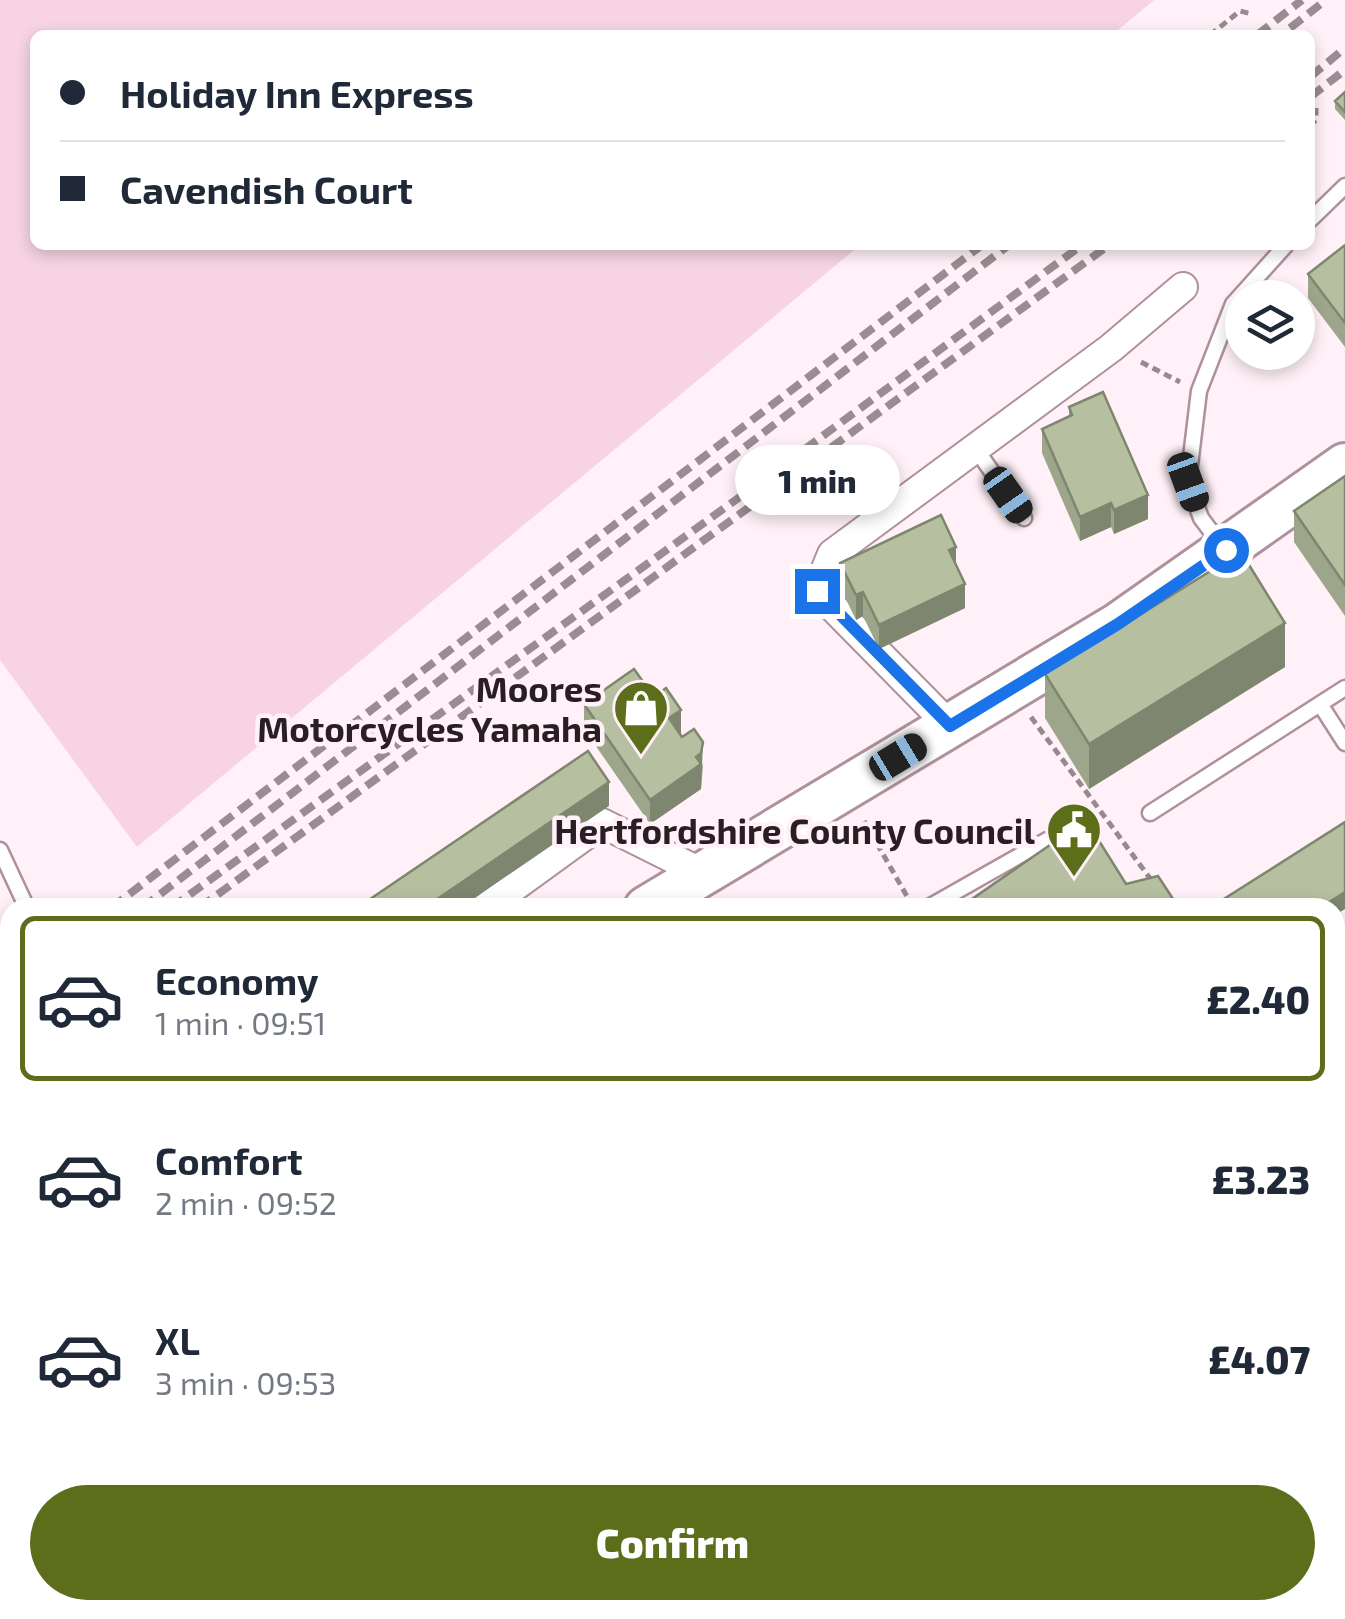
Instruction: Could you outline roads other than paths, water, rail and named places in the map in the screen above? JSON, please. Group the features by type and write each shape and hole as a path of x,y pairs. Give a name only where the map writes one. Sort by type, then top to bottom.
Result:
{"main road":[{"path":"662,898 1118,624 1345,464"}],"street":[{"path":"950,726 817,591 832,554 1111,348 1184,287"},
{"path":"499,898 602,823 702,873"}],"lane":[{"path":"1315,215 1345,186"},
{"path":"1226,550 1202,518 1188,482 1199,391 1233,304 1282,250"},
{"path":"976,449 1024,518"},
{"path":"1150,813 1345,688"},
{"path":"1320,704 1345,743"},
{"path":"945,898 1048,840 1083,842"},
{"path":"0,850 22,898"}],"railway":[{"path":"1263,30 1302,0"},
{"path":"1290,28 1326,0"},
{"path":"1315,73 1345,48"},
{"path":"1315,93 1345,70"},
{"path":"124,898 975,250"},
{"path":"155,898 1002,250"},
{"path":"185,898 1075,250"},
{"path":"213,898 1102,250"}],"place":[{"name":"Moores Motorcycles Yamaha","path":"641,757"},
{"name":"Hertfordshire County Council","path":"1074,879"}]}
